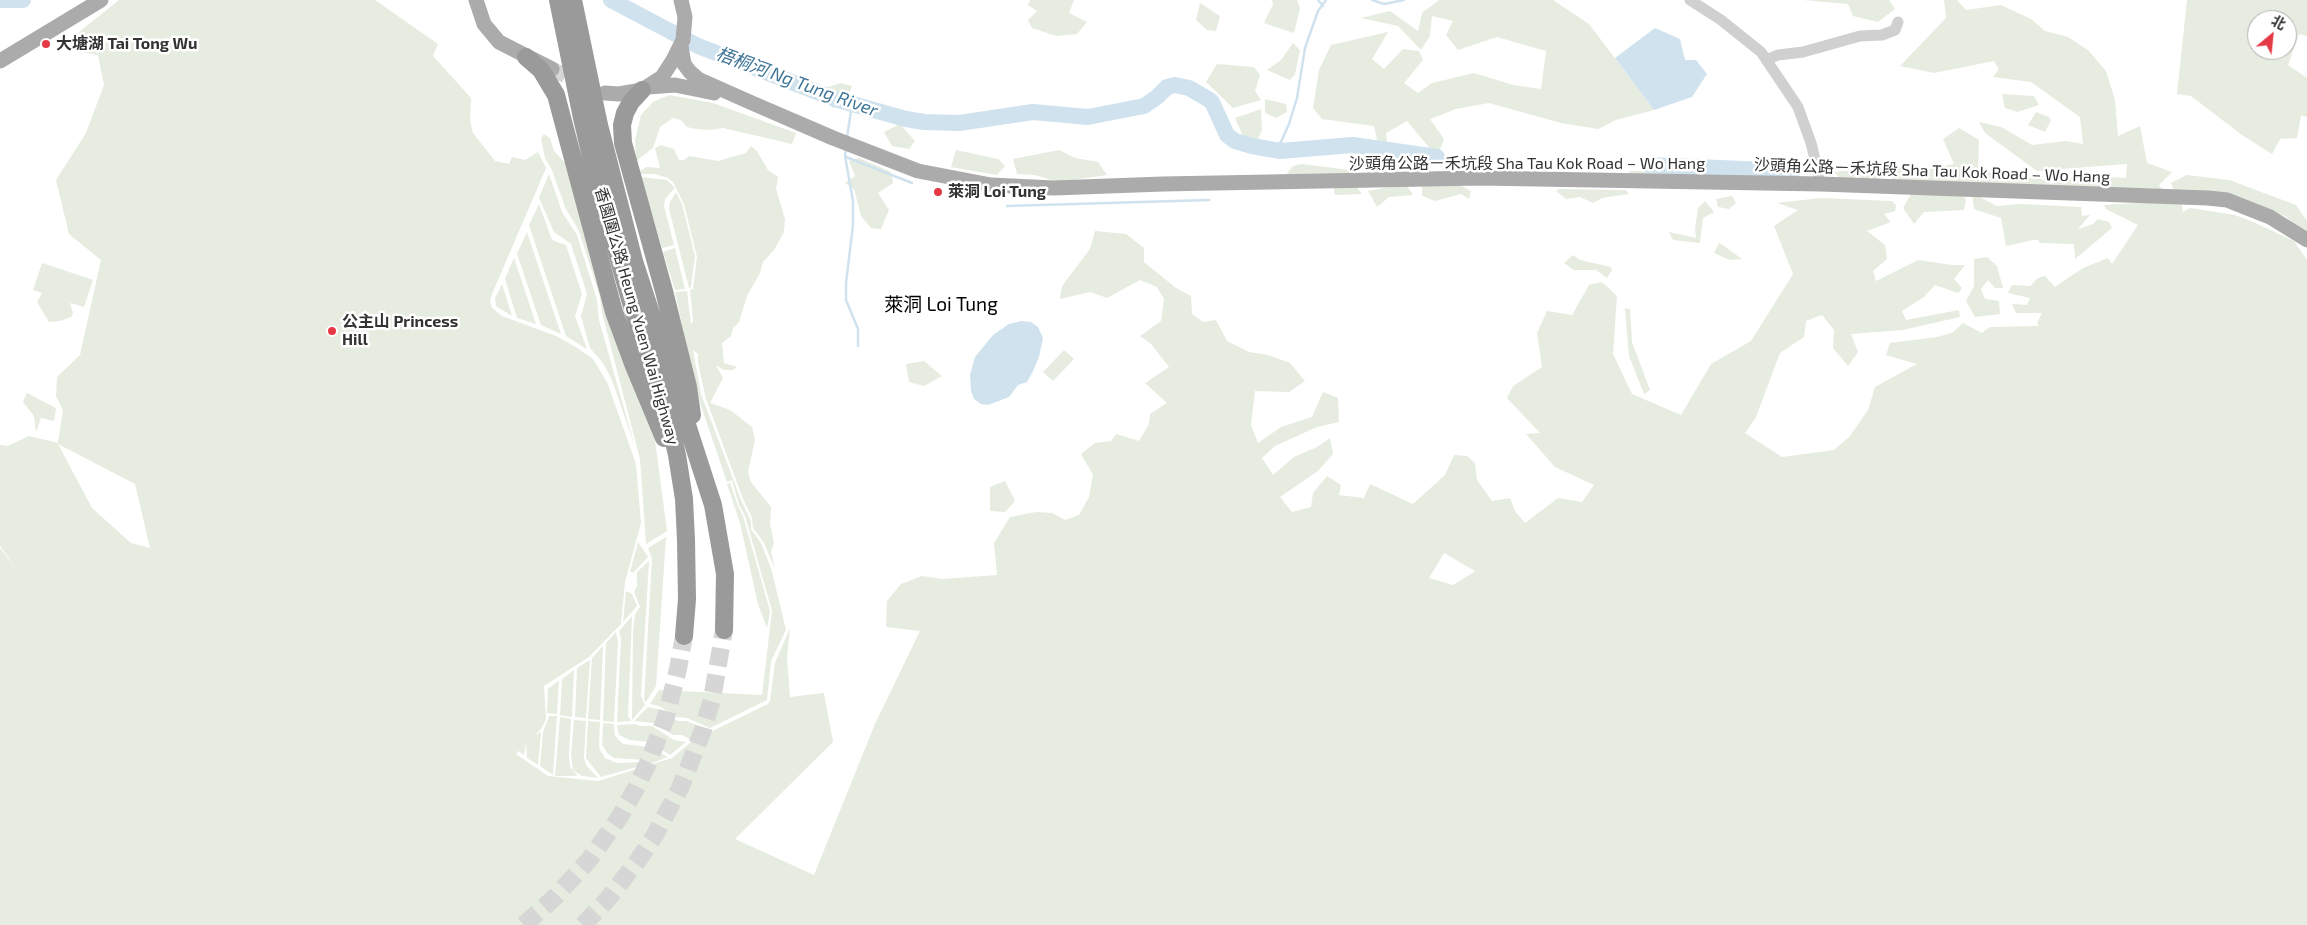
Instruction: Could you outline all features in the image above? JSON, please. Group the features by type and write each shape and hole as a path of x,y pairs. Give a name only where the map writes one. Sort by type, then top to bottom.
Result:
{"highway":[{"name":"香園圍公路 Heung Yuen Wai Highway","path":"558,0 582,118 697,453 713,505 723,555 726,602 724,630"},
{"name":"香園圍公路 Heung Yuen Wai Highway","path":"573,0 604,180 633,310 669,421 683,491 687,558 684,636"},
{"path":"526,57 541,70 554,90 614,312 683,491"},
{"path":"645,89 631,102 625,113 622,125 623,143 688,387 697,453"}],"main road":[{"path":"0,61 101,0"},
{"path":"645,89 679,62 685,26 681,0"},
{"path":"476,3 484,24 493,36 505,46 552,69"},
{"name":"沙頭角公路－禾坑段 Sha Tau Kok Road – Wo Hang","path":"679,62 698,79 847,144 929,174 991,186 1016,188 1479,178 1821,184 2208,198 2227,200 2270,217 2307,240"},
{"name":"沙頭角公路－禾坑段 Sha Tau Kok Road – Wo Hang","path":"604,93 619,94 666,85 684,86 752,103"}],"street":[{"path":"1690,0 1721,20 1761,52 1798,107 1811,143 1821,184"},
{"path":"1766,60 1778,55 1803,52 1860,36 1882,35 1895,30 1898,22"}],"shaded area":[{"path":"119,0 375,0 438,44 433,56 471,98 470,120 473,133 495,161 509,164 512,157 525,160 538,152 546,168 490,302 492,308 502,316 556,336 593,359 607,382 636,464 641,523 625,582 621,624 589,657 544,686 546,719 541,729 534,736 541,732 538,765 527,758 526,743 524,755 518,751 516,754 548,776 598,781 672,758 692,741 768,704 775,663 790,628 787,658 790,697 824,693 833,742 735,839 814,875 875,724 920,631 886,627 887,601 901,584 922,576 942,579 997,575 994,543 1010,517 1036,512 1052,513 1065,520 1079,515 1089,497 1093,475 1081,454 1095,443 1111,441 1116,434 1139,441 1149,424 1150,414 1167,403 1145,383 1169,367 1151,344 1140,336 1161,321 1164,299 1157,287 1140,280 1107,298 1090,292 1060,299 1062,286 1090,249 1095,231 1126,234 1144,248 1144,262 1176,288 1191,296 1192,314 1203,322 1216,320 1227,341 1249,352 1268,355 1290,363 1305,381 1289,392 1255,391 1251,425 1258,443 1281,427 1312,417 1323,392 1338,398 1339,422 1317,427 1275,446 1262,458 1273,475 1294,457 1317,447 1330,438 1333,454 1318,471 1280,497 1292,512 1311,507 1313,493 1327,476 1341,485 1339,495 1364,498 1370,484 1413,504 1445,475 1454,455 1467,456 1475,463 1477,480 1492,501 1510,498 1515,511 1525,523 1558,498 1582,502 1594,485 1555,467 1526,434 1540,433 1507,398 1513,386 1542,367 1537,333 1547,311 1572,315 1589,285 1602,282 1617,296 1613,354 1632,394 1681,415 1711,364 1751,341 1793,274 1774,226 1798,210 1777,203 1821,198 1892,201 1896,205 1895,211 1884,214 1891,222 1867,231 1885,245 1887,259 1873,271 1876,281 1918,260 1965,265 1954,279 1962,288 1958,293 1935,285 1924,297 1902,311 1906,320 1959,310 1960,317 1903,330 1851,334 1858,352 1848,366 1833,348 1834,330 1822,315 1806,321 1804,337 1780,353 1756,417 1745,433 1782,457 1834,450 1850,436 1868,410 1875,387 1917,364 1886,355 1890,343 1937,337 1952,333 1963,323 1982,333 1990,327 2039,326 2037,323 2042,313 2016,313 2012,304 2027,305 2030,298 2008,293 2012,285 2030,286 2038,278 2045,276 2055,287 2083,268 2108,258 2112,264 2138,225 2106,209 2104,205 2181,200 2183,212 2190,208 2235,215 2251,221 2294,241 2307,260 2307,925 0,925 0,548 18,571 0,546 0,445 8,446 29,436 58,443 63,410 56,396 57,377 80,355 101,260 69,234 56,180 86,133 104,85 98,55 81,52 79,32","holes":["58,444 135,484 150,548 131,543 92,508","1444,553 1475,571 1453,585 1429,578"]},
{"path":"1030,0 1074,0 1069,13 1087,22 1077,34 1056,36 1032,28 1028,20 1037,11 1028,5"},
{"path":"1272,0 1297,0 1300,8 1294,33 1264,23 1273,4"},
{"path":"1439,0 1553,0 1589,24 1654,110 1616,120 1598,129 1561,123 1489,103 1456,109 1430,119 1444,139 1437,157 1407,121 1386,133 1387,144 1380,149 1353,145 1377,140 1374,126 1322,119 1313,108 1319,70 1331,45 1388,32 1372,59 1384,69 1403,49 1419,51 1423,60 1404,83 1418,93 1432,83 1474,73 1513,85 1541,89 1546,51 1497,37 1458,50 1446,35 1453,21 1432,16 1430,36 1421,50 1398,26 1361,18 1390,11 1418,31 1422,13"},
{"path":"1803,0 1889,0 1895,9 1878,22 1853,16 1848,4"},
{"path":"1944,0 1957,0 1966,10 2001,5 2031,19 2045,31 2068,37 2088,50 2106,71 2115,100 2118,136 2140,126 2147,163 2172,172 2159,185 2163,192 1891,184 1896,165 1918,178 1930,169 1954,164 1943,139 1959,128 1979,140 1978,170 2002,171 2041,179 2051,184 2080,175 2126,178 2127,164 2037,171 1985,133 1979,122 2001,127 2032,145 2066,141 2083,144 2080,117 2031,82 1993,77 1999,69 1994,61 1934,73 1900,66 1946,18"},
{"path":"2187,0 2307,0 2307,36 2299,34 2297,40 2297,10 2247,10 2247,60 2290,60 2288,65 2307,78 2307,117 2301,115 2297,138 2280,139 2272,154 2242,135 2191,96 2177,94"},
{"path":"1200,3 1220,16 1216,31 1207,30 1196,20"},
{"path":"1293,43 1300,50 1295,74 1290,80 1267,70 1281,60"},
{"path":"1217,64 1254,67 1260,75 1255,91 1261,100 1233,108 1206,82"},
{"path":"841,83 852,86 849,95 841,106 832,108 828,87"},
{"path":"2002,94 2034,96 2039,105 2017,112 2005,108"},
{"path":"669,95 713,103 796,133 792,144 723,128 711,130 696,129 687,127 681,120 673,118 660,127 653,148 636,161 635,141 641,115 653,102"},
{"path":"1265,99 1286,104 1287,112 1276,118 1265,113"},
{"path":"1261,109 1262,130 1257,142 1243,136 1235,118"},
{"path":"2036,112 2049,117 2051,120 2045,132 2028,125"},
{"path":"900,124 915,141 909,149 892,146 884,132"},
{"path":"544,134 550,138 554,151 567,165 612,322 655,440 667,531 646,544 640,459 602,313 600,297 579,231 565,207 552,170 545,158 541,138"},
{"path":"661,145 674,149 679,160 684,160 689,156 718,161 746,153 751,146 757,151 768,170 778,177 776,189 785,219 784,232 774,250 763,262 760,273 747,296 739,322 733,328 731,336 722,343 724,363 737,367 733,370 724,370 716,365 723,378 710,403 730,410 752,427 755,439 748,472 751,482 771,507 770,524 774,543 771,552 775,569 764,543 753,528 752,518 743,499 706,399 698,363 698,354 693,350 701,394 741,500 751,521 751,529 761,543 771,568 786,630 771,661 767,700 710,728 687,718 676,717 659,706 650,704 659,690 762,695 772,611 745,516 739,505 732,480 727,482 700,403 688,353 675,292 687,291 691,325 693,321 690,290 693,289 697,257 684,204 673,182 668,178 655,174 639,174 646,167 660,168 655,148"},
{"path":"956,150 998,159 1005,166 997,175 951,167"},
{"path":"1059,150 1075,158 1098,162 1107,175 1058,182 1035,175 1017,174 1013,159"},
{"path":"859,158 891,172 893,183 878,193 889,210 881,229 871,228 861,216 854,189 845,183 855,176 849,161"},
{"path":"1699,163 1712,171 1762,172 1773,168 1796,169 1797,176 1785,180 1717,178 1698,169"},
{"path":"1302,164 1350,170 1357,178 1282,180 1293,166"},
{"path":"1384,169 1430,169 1431,182 1376,178 1366,172"},
{"path":"1864,169 1879,174 1881,183 1861,181 1853,177 1850,183 1845,183 1834,172"},
{"path":"1629,171 1679,171 1686,173 1692,178 1630,178"},
{"path":"549,174 562,212 577,235 597,300 599,320 635,447 612,380 603,363 590,348 581,316 587,294 571,244 554,232 539,198"},
{"path":"2187,175 2229,180 2296,205 2307,221 2307,234 2285,216 2267,210 2175,193 2171,183"},
{"path":"641,177 667,180 675,188 665,199 664,206 674,245 662,248"},
{"path":"1406,184 1413,195 1389,197 1377,207 1368,191"},
{"path":"1422,184 1458,184 1471,191 1469,199 1461,194 1435,201 1422,196"},
{"path":"1333,186 1356,186 1362,194 1335,195"},
{"path":"1559,189 1626,190 1629,194 1602,198 1593,203 1580,197 1566,199 1556,191"},
{"path":"676,192 682,204 695,256 691,287 689,288 669,209 670,202"},
{"path":"1972,193 1997,206 2021,204 2081,207 2082,216 2090,215 2078,229 2093,224 2098,219 2109,222 2112,228 2075,259 2074,244 2040,243 2038,240 2033,240 2006,246 2001,218 1974,209"},
{"path":"1911,194 1962,194 1966,200 1964,210 1924,212 1914,224 1903,208"},
{"path":"1732,196 1736,203 1729,209 1718,207 1716,199"},
{"path":"1705,201 1714,212 1703,218 1700,243 1673,240 1669,232 1696,238 1695,229 1698,208"},
{"path":"539,204 552,240 566,245 582,294 575,316 587,349 566,336 529,225"},
{"path":"527,232 561,334 541,325 517,254"},
{"path":"1719,243 1742,259 1730,260 1714,253"},
{"path":"675,248 685,289 675,290 663,252"},
{"path":"1573,255 1580,260 1611,267 1612,270 1607,278 1596,270 1574,270 1564,263"},
{"path":"1987,257 1997,266 2003,288 1995,288 1988,280 1981,289 1985,299 1999,301 2000,314 1975,317 1966,301 1974,286 1974,259"},
{"path":"514,258 536,324 517,318 505,279"},
{"path":"42,263 93,280 84,307 70,303 73,313 71,317 49,322 37,302 42,293 33,290"},
{"path":"502,284 512,316 496,306 495,298"},
{"path":"1625,308 1630,309 1632,342 1650,390 1644,394 1629,356"},
{"path":"1064,350 1074,359 1053,381 1043,372"},
{"path":"924,361 942,376 924,386 909,382 906,364"},
{"path":"27,393 56,408 54,421 41,418 36,432 34,416 23,402"},
{"path":"1005,481 1015,501 1005,512 990,511 990,487"},
{"path":"730,483 743,516 770,611 767,628 758,604 740,523 727,484"},
{"path":"666,537 656,686 646,702 644,700 652,559 648,548"},
{"path":"638,542 648,557 634,572 630,572"},
{"path":"649,561 641,696 645,705 632,720 633,632 635,614 640,607 634,592 637,586 637,572"},
{"path":"626,591 632,594 637,606 623,622"},
{"path":"632,616 628,716 631,721 617,722 621,639 619,631"},
{"path":"616,632 618,642 614,722 603,721 606,643"},
{"path":"603,646 600,720 588,719 592,658"},
{"path":"590,660 586,718 575,717 577,668"},
{"path":"574,670 572,717 560,715 562,679"},
{"path":"559,680 557,714 547,713 548,689"},
{"path":"648,707 658,709 678,721 687,721 708,730 689,739 682,735 673,735 654,723 634,721"},
{"path":"549,716 557,716 553,775 540,766 543,732"},
{"path":"560,717 571,719 569,756 570,767 576,776 555,776"},
{"path":"574,720 586,721 584,758 586,765 598,778 582,776 573,770 571,755"},
{"path":"588,721 600,722 599,748 605,758 617,763 643,762 647,764 601,777 586,758"},
{"path":"603,723 614,724 615,736 623,744 649,747 668,757 650,764 645,760 614,758 608,754 602,745"},
{"path":"617,725 652,726 674,740 686,742 670,755 650,742 630,740 619,735"}],"water":[{"path":"1655,28 1680,39 1685,60 1696,60 1707,74 1692,97 1654,110 1615,58"},
{"path":"1021,321 1031,322 1038,327 1043,338 1039,357 1033,371 1027,382 1018,385 1009,397 988,405 981,404 974,399 971,391 970,375 975,357 993,335 1009,324"}],"waterway":[{"name":"梧桐河 Ng Tung River","path":"0,0 23,0"},
{"name":"梧桐河 Ng Tung River","path":"611,0 698,46 838,100 906,119 924,122 959,123 1033,112 1088,117 1144,106 1167,87 1175,85 1189,88 1212,102 1227,135 1235,141 1252,146 1280,151 1353,145 1437,157"},
{"path":"1318,0 1323,6"},
{"path":"1270,150 1281,142 1289,124 1297,98 1305,48 1318,11 1326,0"},
{"path":"1372,0 1384,4 1404,0"},
{"path":"847,138 852,104"},
{"path":"846,149 845,156 853,201 853,225 846,283 846,300 858,329 858,346"},
{"path":"846,157 912,183"},
{"name":"梧桐河 Ng Tung River","path":"1648,165 1792,171"},
{"path":"1007,206 1209,200"}],"tunnel":[{"path":"552,69 582,84"},
{"path":"583,925 607,900 639,859 655,835 681,786 703,730 712,699 724,630"},
{"path":"524,925 554,898 589,860 619,818 635,790 649,761 666,717 684,636"}],"place":[{"name":"大塘湖 Tai Tong Wu","path":"46,44"},
{"name":"萊洞 Loi Tung","path":"938,192"},
{"name":"公主山 Princess Hill","path":"332,331"}],"district":[{"name":"萊洞 Loi Tung","path":"941,305"}]}
